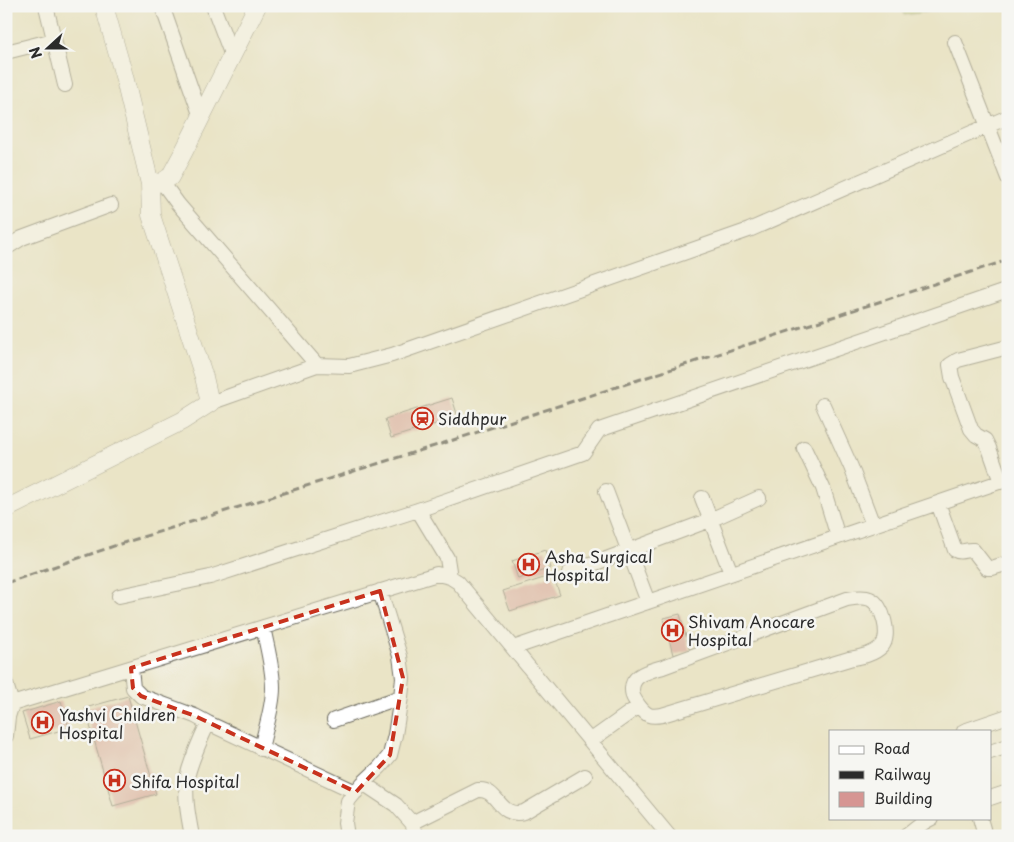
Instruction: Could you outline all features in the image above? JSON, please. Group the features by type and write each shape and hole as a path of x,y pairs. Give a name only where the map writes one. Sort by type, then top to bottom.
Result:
{"main road":[{"path":"6,509 182,421 210,403 204,377 152,215 156,183 104,6"},
{"path":"156,183 170,177 257,6"}],"street":[{"path":"46,6 65,85"},
{"path":"162,6 201,117"},
{"path":"212,6 232,56"},
{"path":"6,52 54,40"},
{"path":"955,42 1008,178"},
{"path":"210,403 317,365 349,366 392,355 740,233 1008,117"},
{"path":"156,183 178,204 317,365"},
{"path":"6,248 22,238 111,205"},
{"path":"119,596 210,577 418,510 583,454 599,430 1008,290"},
{"path":"513,648 1004,480 985,440 976,435 971,429 952,377 950,365 958,360 1008,347"},
{"path":"823,405 851,467 873,525"},
{"path":"804,448 823,488 838,537"},
{"path":"606,491 648,602"},
{"path":"702,498 731,573"},
{"path":"569,573 710,520 760,498"},
{"path":"938,503 955,550 961,552 973,550 987,568 1008,563"},
{"path":"418,510 447,558 450,577"},
{"path":"12,704 437,574 450,577 458,582 669,836"},
{"path":"347,836 345,823 348,801 390,755 401,697 403,678 400,656 380,591"},
{"path":"863,597 871,599 877,604 883,616 886,635 883,645 866,656 849,659 653,716 645,714 639,706 633,696 632,686 636,678 642,673 663,668 847,599 863,597"},
{"path":"260,748 273,690 273,678 263,627"},
{"path":"131,668 133,688 140,696 195,716 260,748 359,787 396,805 414,829 478,790 489,792 509,812 516,814 524,812 585,776"},
{"path":"6,684 12,704 6,736"},
{"path":"334,720 401,697"},
{"path":"590,741 639,706"},
{"path":"967,730 1008,716"},
{"path":"192,836 186,798 188,772 208,723"},
{"path":"992,751 1008,746"},
{"path":"992,798 1007,794"},
{"path":"912,834 922,823 928,820"},
{"path":"981,820 985,836"}],"highlighted area":[{"path":"380,591 403,678 390,755 356,792 195,716 141,696 133,688 131,668"}],"green space":[{"path":"901,6 966,6 904,15"}],"building":[{"path":"452,398 458,417 391,438 385,419"},
{"path":"545,550 551,568 518,579 512,561"},
{"path":"553,575 560,595 510,611 503,591"},
{"path":"680,614 690,651 673,655 664,618"},
{"path":"128,696 156,794 113,806 85,708"},
{"path":"61,701 69,728 30,739 22,713"}],"railway":[{"path":"6,583 120,544 441,444 1008,260"}],"place":[{"name":"Siddhpur","path":"422,418"},
{"name":"Asha Surgical Hospital","path":"529,565"},
{"name":"Shivam Anocare Hospital","path":"672,630"},
{"name":"Yashvi Children Hospital","path":"43,723"},
{"name":"Shifa Hospital","path":"115,781"}]}
